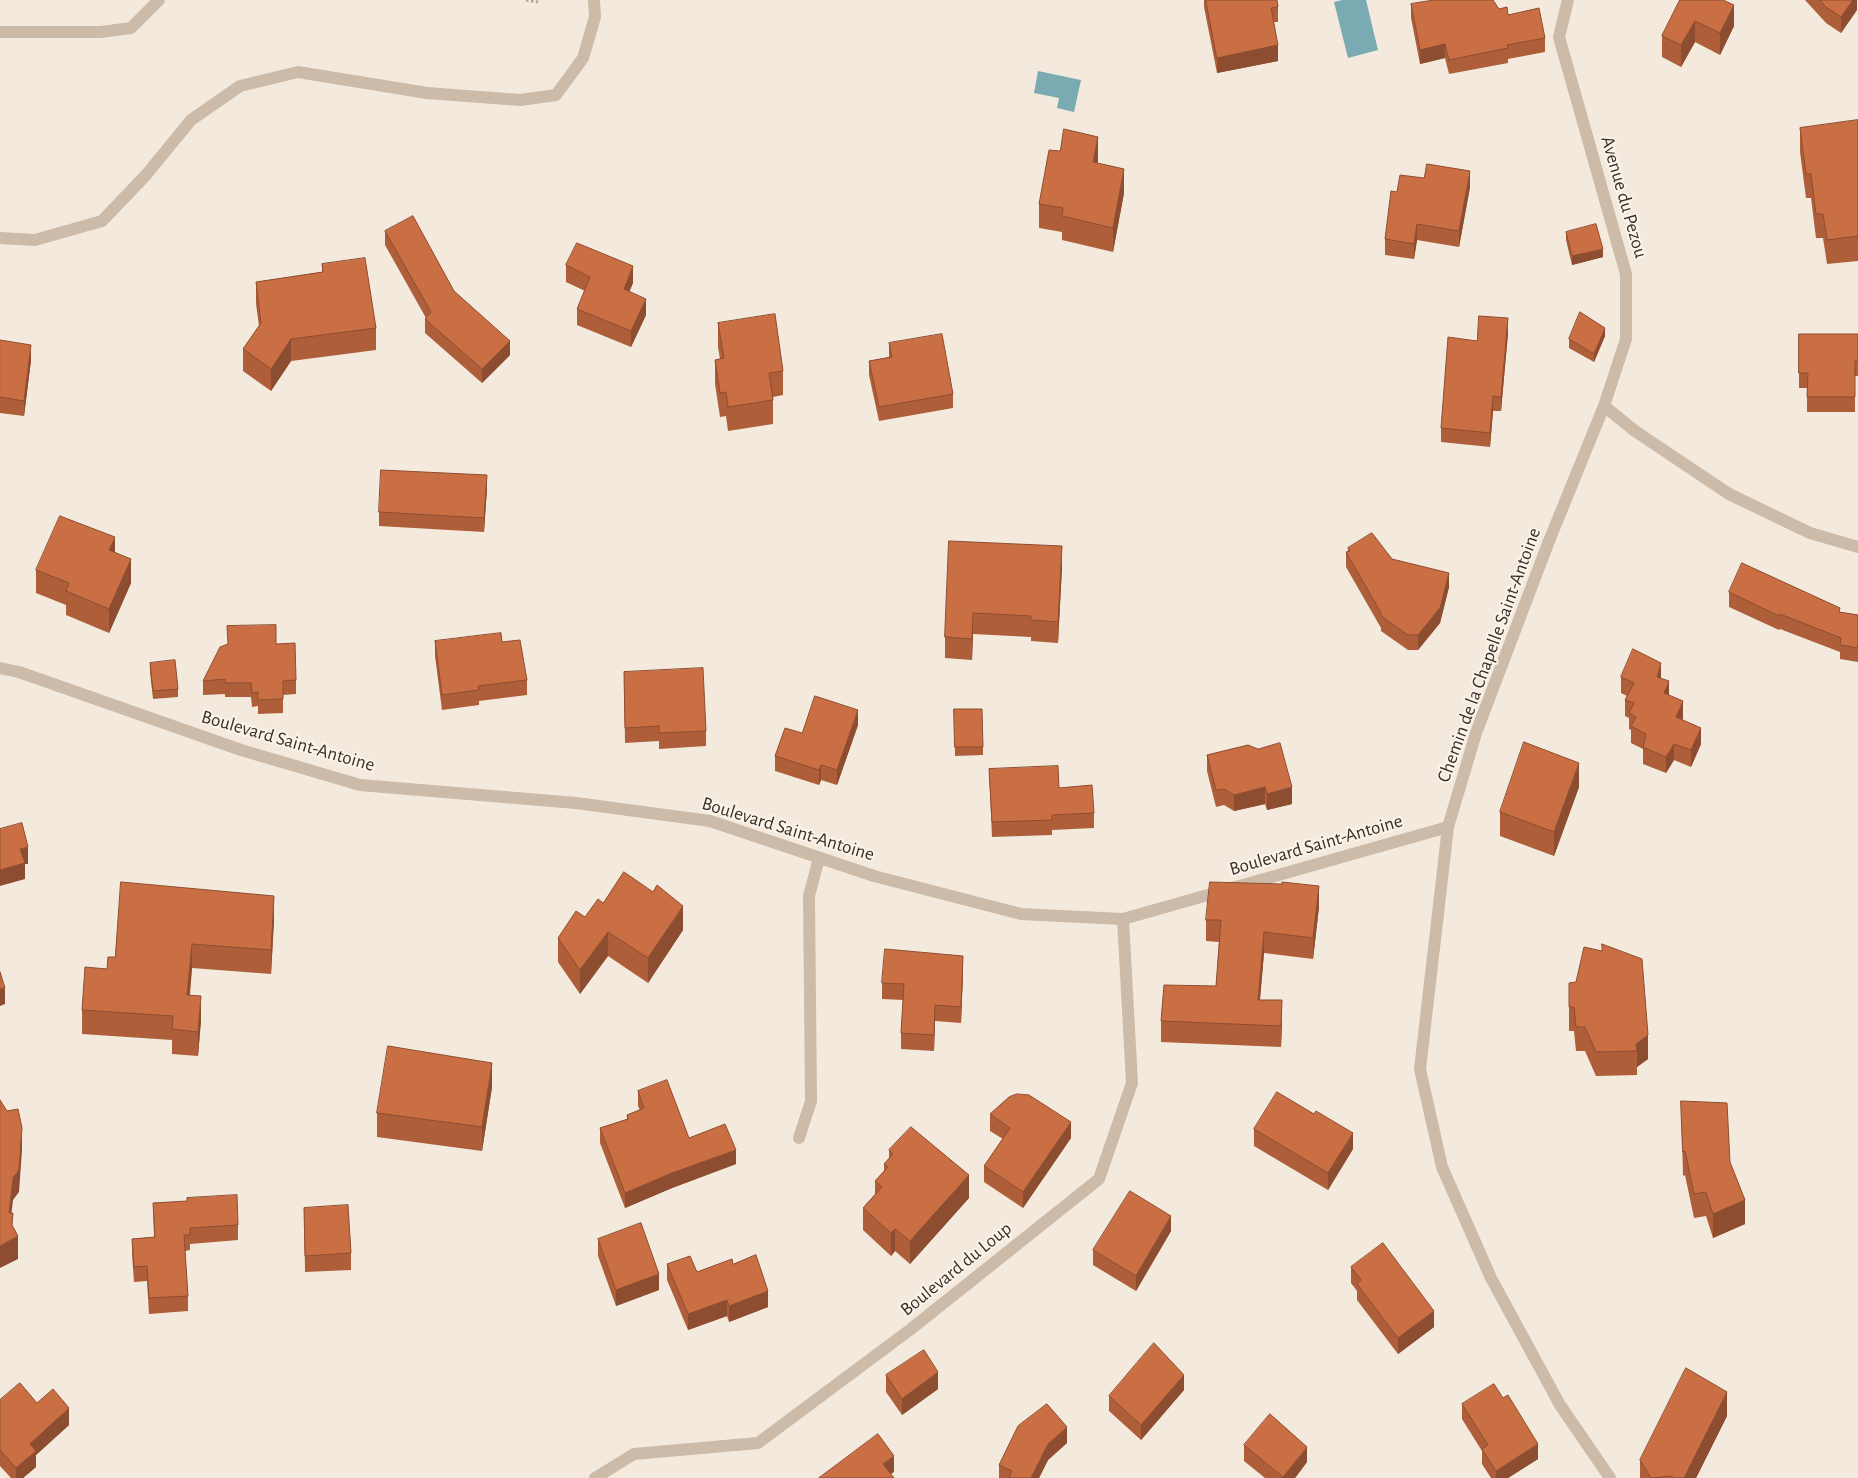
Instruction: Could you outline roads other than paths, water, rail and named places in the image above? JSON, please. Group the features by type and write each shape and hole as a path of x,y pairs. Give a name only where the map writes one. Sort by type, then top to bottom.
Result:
{"street":[{"path":"0,32 101,32 131,28 159,0"},
{"path":"0,238 35,240 102,220 146,175 191,120 240,86 298,72 427,93 520,100 556,95 583,58 595,17 594,0"},
{"name":"Avenue du Pezou","path":"1568,0 1560,37 1626,274 1626,339 1604,406"},
{"path":"1604,406 1635,431 1728,494 1810,533 1858,548"},
{"name":"Chemin de la Chapelle Saint-Antoine","path":"1604,406 1549,540 1476,733 1448,827 1420,1069 1442,1167 1490,1278 1560,1405 1610,1478"},
{"name":"Boulevard Saint-Antoine","path":"0,668 19,672 241,750 360,785 576,803 710,821 874,876 1021,914 1123,919 1448,827"},
{"path":"799,1138 811,1101 810,896 819,858"},
{"name":"Boulevard du Loup","path":"595,1478 634,1454 758,1443 911,1329 1099,1179 1132,1083 1123,919"}],"water":[{"path":"1366,0 1378,50 1348,58 1334,2"},
{"path":"1038,71 1081,80 1074,112 1057,108 1059,98 1034,93"}]}
